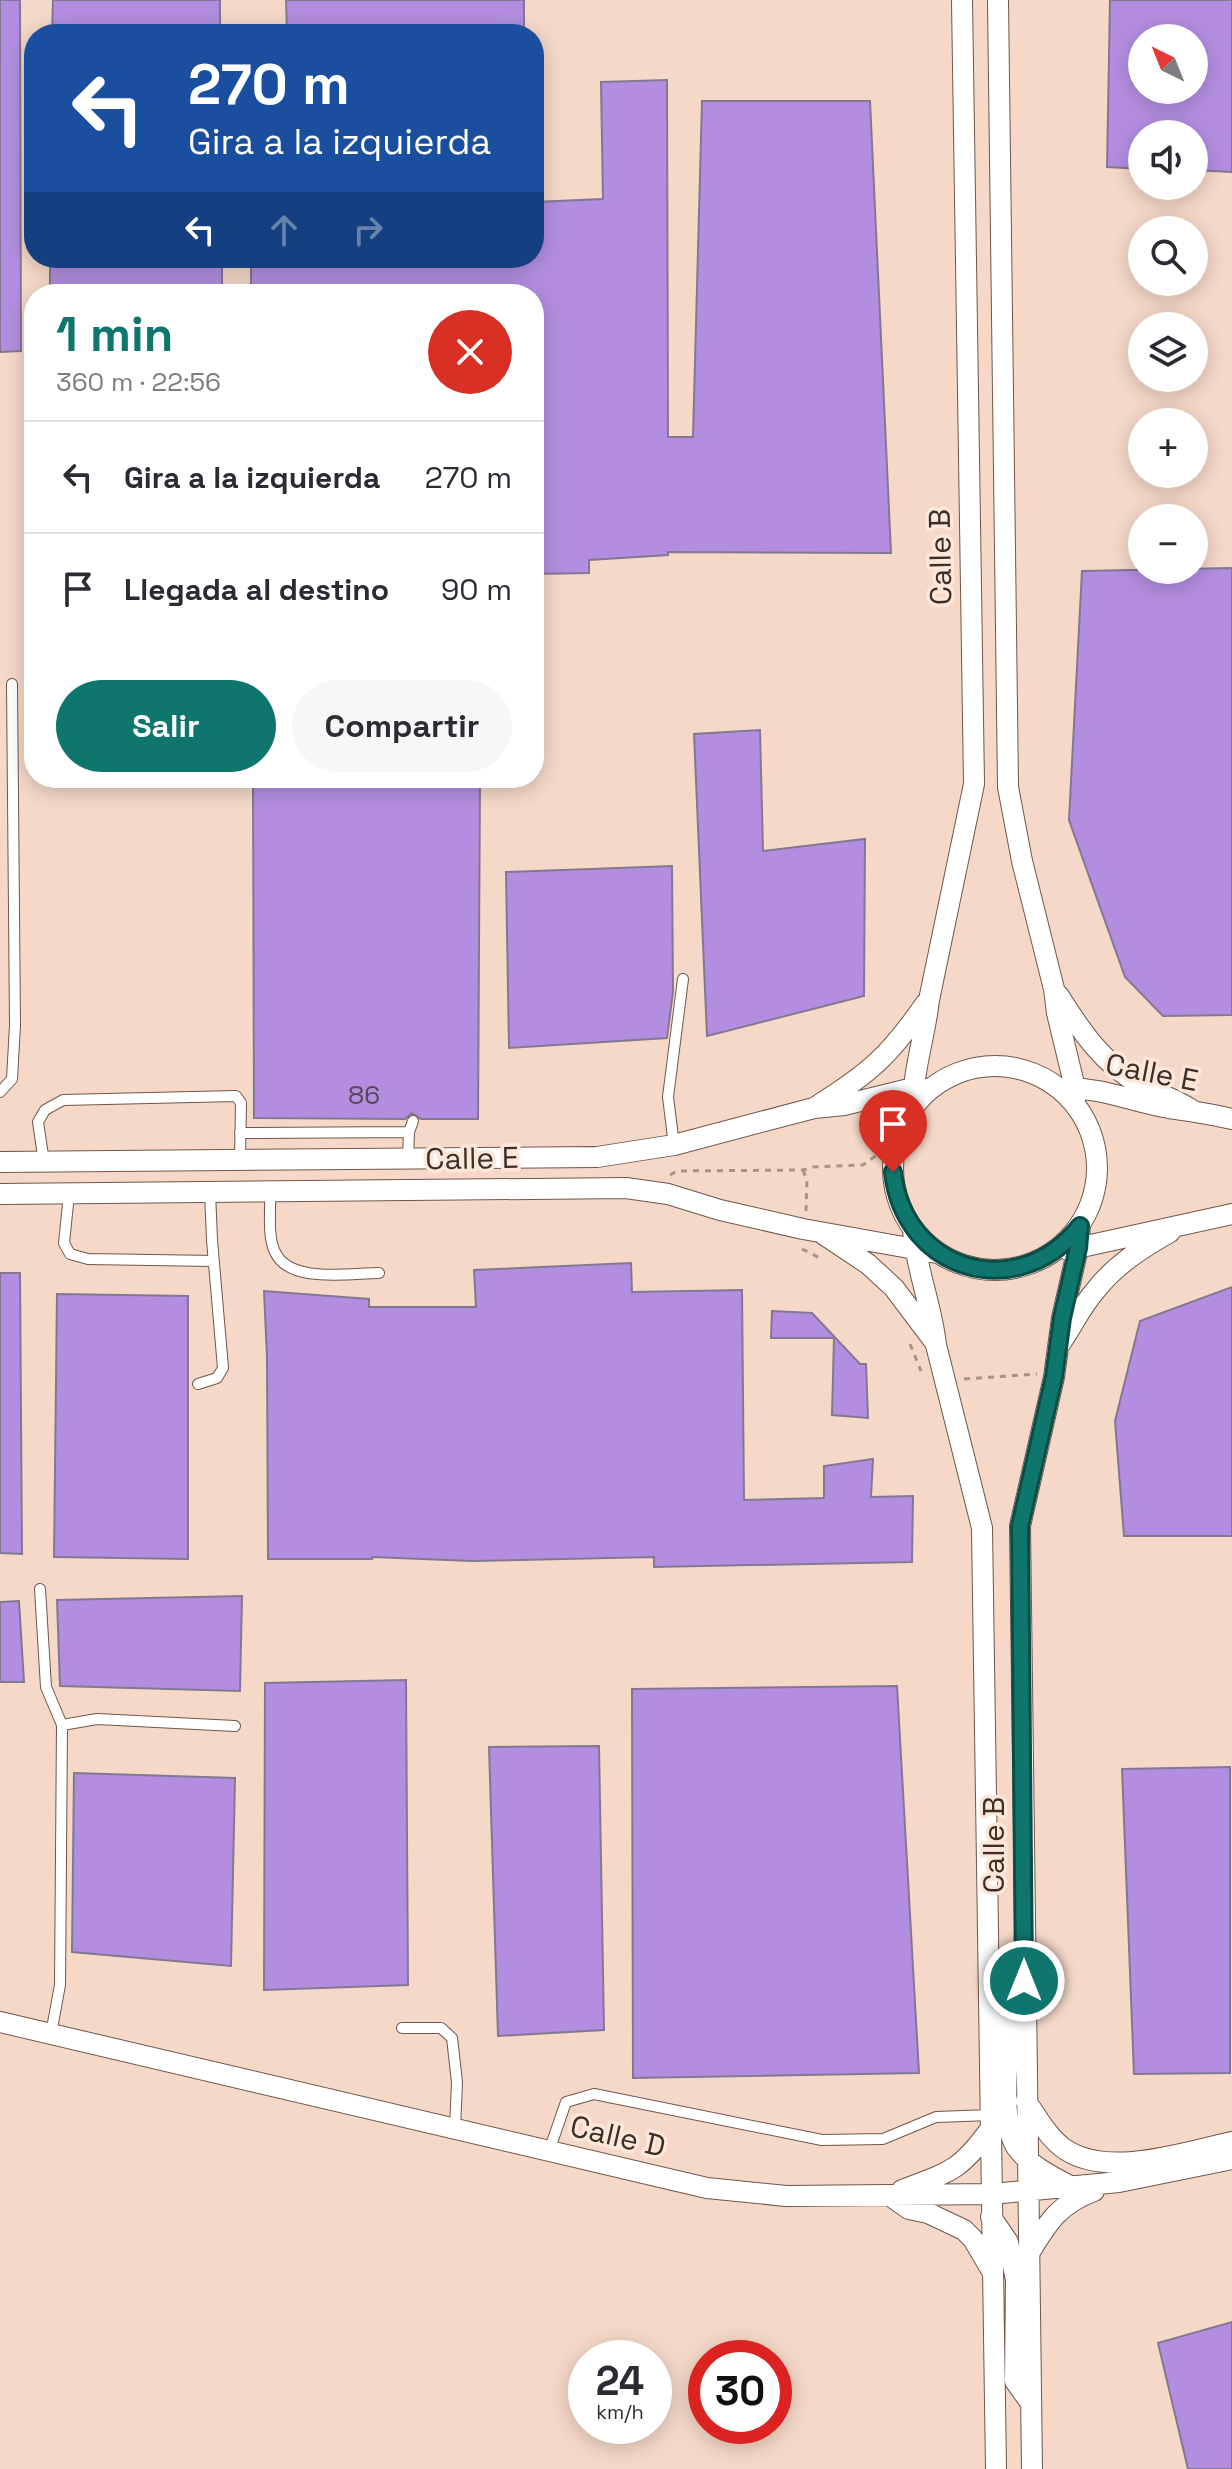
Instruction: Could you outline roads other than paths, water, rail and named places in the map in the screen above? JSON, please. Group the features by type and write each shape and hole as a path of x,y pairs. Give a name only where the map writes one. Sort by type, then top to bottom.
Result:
{"street":[{"name":"Calle B","path":"918,1095 929,1000 974,784 962,0"},
{"path":"998,0 1008,787 1022,861 1054,989 1070,1093 1092,1132 1098,1164 1093,1196 1080,1226 1055,1251 1023,1267 987,1270 970,1267 914,1240 894,1187 893,1156 896,1141 918,1095 961,1071 995,1065 1030,1071 1070,1093"},
{"path":"1054,989 1088,1039 1113,1066 1143,1086 1192,1110"},
{"name":"Calle E","path":"814,1108 877,1065 929,1000"},
{"name":"Calle E","path":"1070,1093 1192,1110 1232,1119"},
{"name":"Calle E","path":"0,1162 597,1157 674,1145 814,1108 918,1095"},
{"name":"Calle E","path":"0,1194 626,1188 668,1194 720,1210 823,1234 914,1240"},
{"path":"1055,1251 1232,1214"},
{"name":"Calle B","path":"1032,2469 1020,1526 1060,1344 1063,1308 1078,1248 1080,1226"},
{"path":"1060,1344 1084,1305 1108,1276 1135,1253 1177,1227"},
{"name":"Calle B","path":"823,1234 868,1264 894,1288 936,1345"},
{"name":"Calle B","path":"914,1240 936,1345 982,1528 996,2469"},
{"path":"989,1966 1008,2000 1007,2100 1010,2135 1026,2157 1067,2184"},
{"name":"Calle D","path":"0,2022 707,2188 786,2196 992,2194 1232,2159"},
{"name":"Calle D","path":"1026,2101 1047,2131 1066,2150 1123,2173 1232,2142"},
{"path":"889,2195 954,2170 973,2154 991,2122"},
{"path":"1028,2255 1054,2214 1075,2197 1123,2173"},
{"path":"889,2195 909,2209 928,2213 964,2230 973,2239 993,2274"},
{"path":"961,2195 993,2219 1008,2242 1016,2280 1015,2381 1030,2402"}],"lane":[{"path":"0,1092 12,1079 15,1025 12,684"},
{"path":"674,1145 668,1097 683,979"},
{"path":"44,1162 38,1122 45,1110 63,1100 236,1096 241,1103 240,1160"},
{"path":"240,1133 411,1126 408,1158"},
{"path":"0,1151 0,1162"},
{"path":"270,1190 274,1252 285,1266 306,1274 379,1273"},
{"path":"198,1384 217,1378 223,1368 210,1192"},
{"path":"69,1194 64,1243 70,1254 88,1259 214,1261"},
{"path":"40,1589 46,1687 62,1725 60,1985 51,2034"},
{"path":"62,1725 97,1719 235,1726"},
{"path":"402,2028 441,2028 452,2038 457,2082 455,2129"},
{"path":"549,2151 566,2102 594,2094 822,2140 883,2139 936,2117 991,2122"}]}
